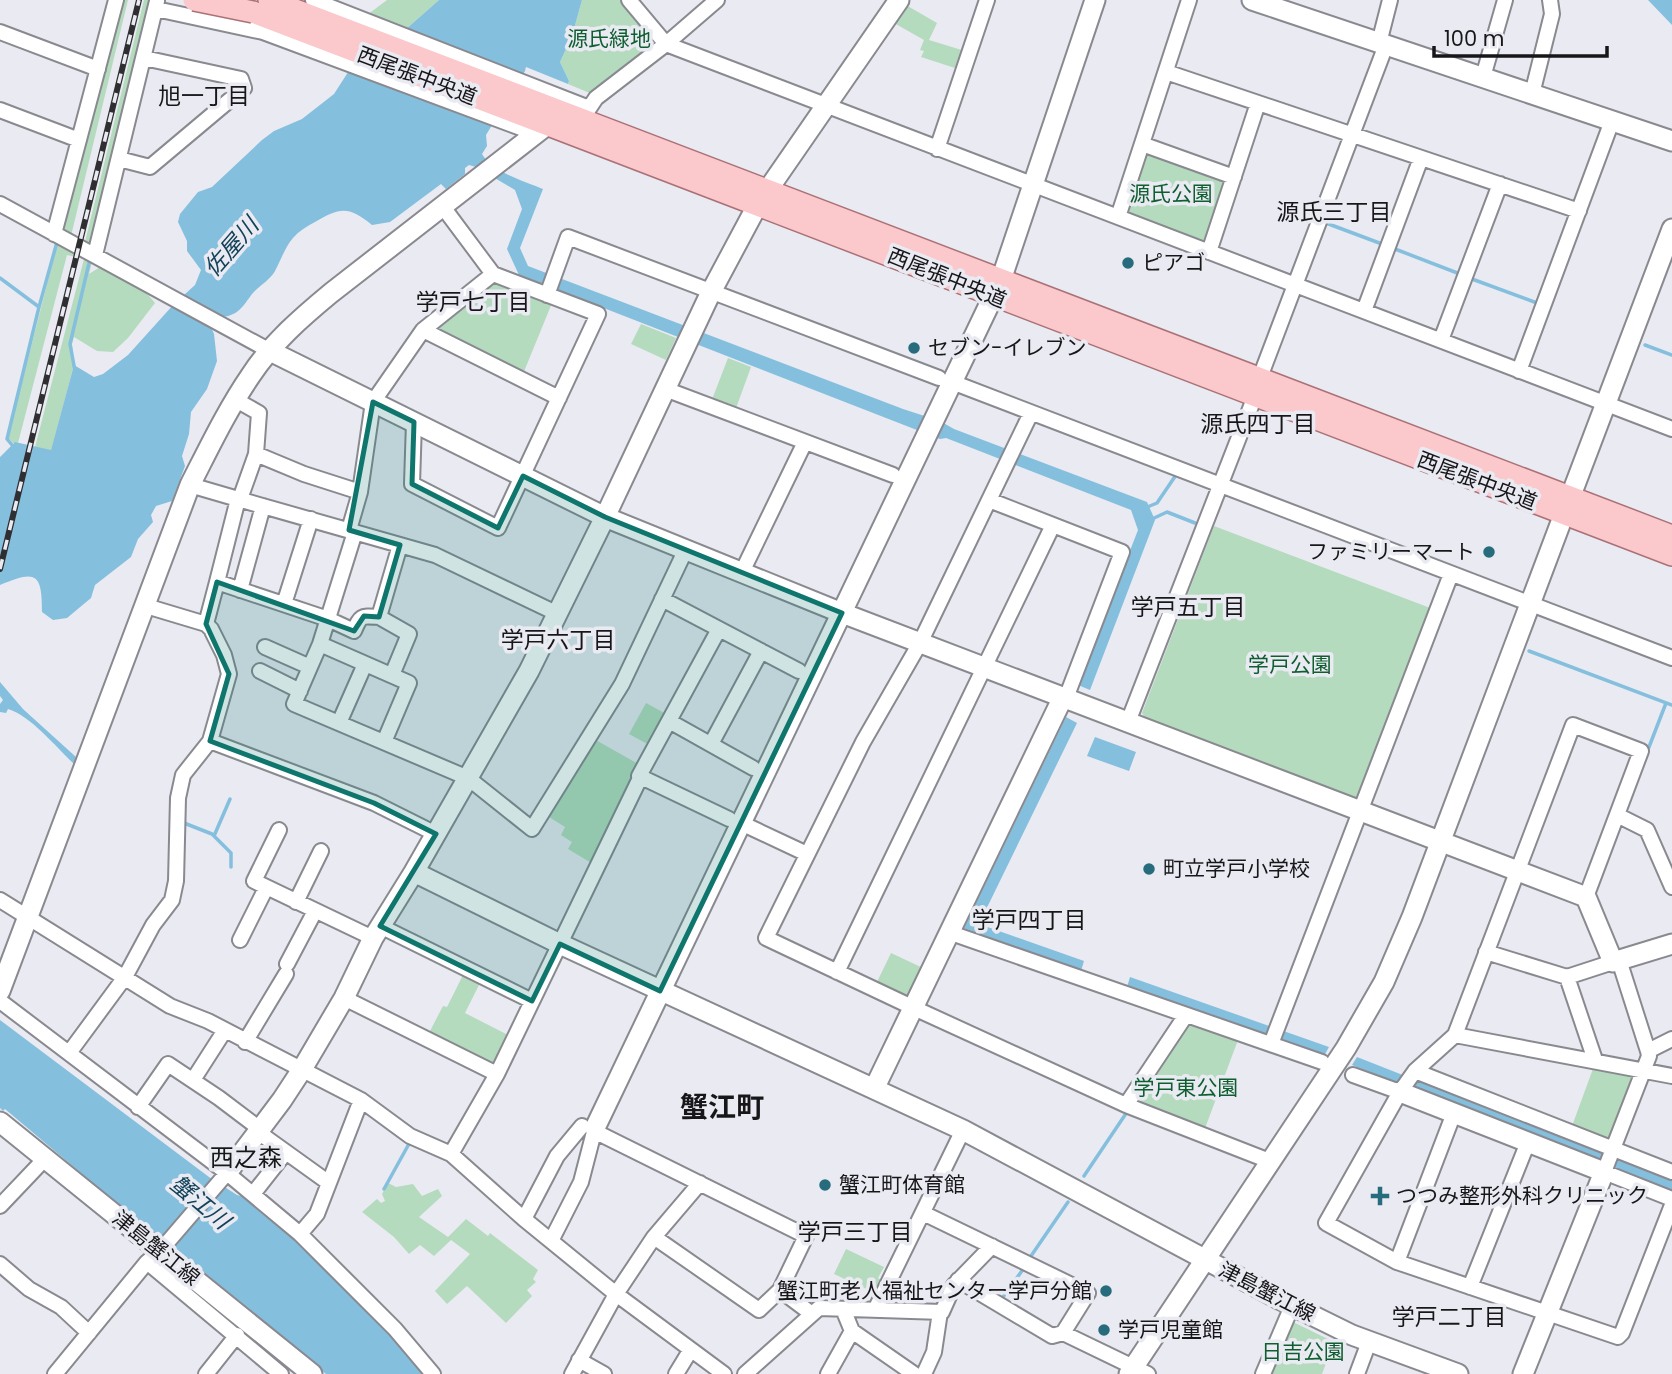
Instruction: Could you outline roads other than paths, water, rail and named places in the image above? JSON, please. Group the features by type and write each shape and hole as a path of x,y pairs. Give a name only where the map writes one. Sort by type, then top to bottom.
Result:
{"main road":[{"path":"194,0 260,6"},
{"name":"西尾張中央道","path":"222,0 260,6 364,55 763,197 1567,506 1672,555"},
{"name":"西尾張中央道","path":"539,117 585,114 763,197"},
{"name":"西尾張中央道","path":"1567,506 1672,536"}],"street":[{"path":"54,234 116,0"},
{"path":"223,23 230,0"},
{"path":"0,991 190,485 214,436 252,373 304,316 491,170 539,117 397,32 313,0"},
{"path":"629,0 666,44 1672,429"},
{"path":"585,114 596,99 717,0"},
{"path":"55,1374 224,1176 301,1071 344,998 376,932 414,872 529,671 605,517 710,292 763,197 899,0"},
{"path":"937,149 987,0"},
{"path":"1028,183 1083,0"},
{"path":"551,1241 581,1182 591,1128 655,989 991,286 1095,0"},
{"path":"1118,217 1189,0"},
{"path":"1252,0 1290,6 1382,44 1672,141"},
{"path":"1128,722 1352,135 1382,44 1390,0"},
{"path":"1483,77 1505,0"},
{"path":"1532,93 1552,14 1550,0"},
{"path":"95,255 157,4 223,23 364,55"},
{"path":"0,32 98,69"},
{"path":"119,159 150,167 244,88 241,79 144,58"},
{"path":"1166,72 1579,211"},
{"path":"1209,252 1258,103"},
{"path":"0,110 79,140"},
{"path":"1519,370 1612,121"},
{"path":"1142,144 1234,177"},
{"path":"1364,311 1421,158"},
{"path":"1441,341 1500,184"},
{"path":"414,422 412,484 498,528 598,314 548,292 493,274 443,207"},
{"path":"3,210 95,255 270,351 605,517 920,643 1586,897 1616,961 1649,1056 1523,1374"},
{"path":"414,872 655,989 963,1130 1205,1260 1346,1048 1384,982 1412,917 1672,229"},
{"path":"548,292 568,237 1672,658"},
{"path":"493,274 423,330 373,402 352,531 320,645 294,704 468,778 532,829 622,684 686,550"},
{"path":"423,330 559,398"},
{"path":"665,389 893,475"},
{"path":"206,624 239,499 256,454 259,437 259,413 236,400"},
{"path":"1031,413 920,643 863,741 766,938 1126,1105 1272,1162"},
{"path":"735,821 753,768 799,671 835,610 893,475 925,424"},
{"path":"742,572 805,442"},
{"path":"256,454 304,474 360,492"},
{"path":"190,485 435,555 558,614"},
{"path":"874,1090 1064,698 1122,552 989,500"},
{"path":"240,590 263,506"},
{"path":"284,604 311,520"},
{"path":"837,972 1053,525"},
{"path":"379,617 400,545"},
{"path":"1274,1037 1451,574"},
{"path":"217,582 328,619 354,631 360,618 379,617 409,634 392,675"},
{"path":"662,599 799,671"},
{"path":"69,1053 125,977 153,926 172,900 176,881 183,775 210,741 229,674 224,655 206,624 146,606"},
{"path":"451,1154 498,1074 639,776 719,629"},
{"path":"320,645 409,683 384,742"},
{"path":"265,647 310,667"},
{"path":"710,744 761,651"},
{"path":"339,723 365,664"},
{"path":"260,671 300,691"},
{"path":"669,721 753,768"},
{"path":"1586,897 1641,751 1573,724 1455,1035 1407,1081 1326,1223 1396,1262 1618,1337 1622,1333 1672,1205"},
{"path":"210,741 374,803 436,834"},
{"path":"641,776 807,854"},
{"path":"1617,815 1647,830 1672,887"},
{"path":"279,830 254,881 315,911 376,932 533,1001"},
{"path":"296,901 321,851"},
{"path":"240,940 267,888"},
{"path":"0,900 170,1006 208,1021 361,1100 410,1136 451,1154 551,1241 690,1351 724,1374"},
{"path":"245,1042 315,911"},
{"path":"950,933 1186,1015 1274,1037 1322,1062"},
{"path":"1486,952 1567,977 1672,944"},
{"path":"1567,977 1595,1060"},
{"path":"344,998 498,1074"},
{"path":"0,1001 224,1176 253,1194 300,1234 396,1329 433,1374"},
{"path":"1126,1105 1186,1015"},
{"path":"192,1080 225,1030"},
{"path":"1455,1035 1672,1076"},
{"path":"1648,1051 1672,1039"},
{"path":"138,1107 168,1064 329,1183"},
{"path":"1353,1075 1407,1081 1609,1160 1672,1199"},
{"path":"1407,1081 1454,1113 1528,1142 1672,1172"},
{"path":"300,1234 317,1214 361,1100"},
{"path":"1396,1262 1454,1113"},
{"name":"津島蟹江線","path":"0,1122 156,1254 312,1374"},
{"path":"591,1128 806,1236 780,1290 759,1310 654,1237"},
{"path":"524,1219 557,1156 591,1128"},
{"path":"875,1310 963,1130"},
{"path":"1470,1287 1528,1142"},
{"path":"253,1194 286,1152"},
{"path":"0,1206 38,1166"},
{"path":"572,1374 617,1294 654,1237 700,1183"},
{"path":"923,1213 1088,1293 1063,1333 1052,1336 958,1280"},
{"path":"925,1374 934,1352 940,1312 958,1280 992,1246"},
{"path":"156,1254 237,1335 281,1374"},
{"name":"津島蟹江線","path":"1137,1372 1205,1260 1292,1306 1369,1342 1458,1374"},
{"path":"0,1264 29,1289 61,1307 89,1333"},
{"path":"780,1290 812,1314"},
{"path":"1264,1374 1292,1306"},
{"path":"745,1374 820,1308 940,1312"},
{"path":"843,1309 852,1331 914,1374"},
{"path":"828,1374 852,1331"},
{"path":"1063,1333 1137,1372"},
{"path":"206,1374 237,1335"},
{"path":"1357,1374 1369,1342"},
{"path":"676,1374 690,1351"},
{"path":"579,1360 604,1374"}],"water":[{"name":"佐屋川","path":"439,0 582,0 572,36 560,62 568,84 526,67 486,135 487,146 482,154 501,171 543,189 520,248 528,266 1147,502 1155,520 1090,690 1078,685 1138,530 1131,510 946,438 940,439 519,275 507,249 522,209 515,190 469,165 465,168 465,174 446,189 441,184 390,222 372,225 357,214 338,211 306,227 290,242 273,274 243,307 231,315 219,317 211,327 217,361 207,389 191,412 189,434 182,456 185,466 172,501 156,506 151,515 153,522 138,539 131,557 95,585 91,598 67,618 53,620 42,612 41,590 35,578 22,577 0,585 0,457 15,442 51,450 74,365 94,377 103,374 128,355 195,285 201,270 187,251 187,241 178,222 180,214 198,192 212,187 262,140 274,131 302,119 334,94 352,66 405,30"},
{"path":"1648,0 1672,0 1672,25"},
{"path":"0,682 23,709 76,757 74,764 25,718 8,709 6,713 0,712 3,700 0,696"},
{"path":"1066,717 1077,723 979,924 1084,961 1081,971 964,928"},
{"path":"1095,737 1136,752 1129,771 1087,756"},
{"path":"1130,977 1329,1047 1324,1056 1127,987"},
{"name":"蟹江川","path":"0,1020 209,1177 237,1195 245,1197 338,1281 423,1374 326,1374 172,1250 5,1109 3,1111 0,1108"},
{"path":"1357,1057 1672,1181 1672,1191 1352,1065"}],"waterway":[{"path":"1282,208 1283,206 1312,217"},
{"path":"1326,223 1382,244"},
{"path":"39,307 57,242"},
{"path":"1395,249 1460,274"},
{"path":"75,371 70,344 90,259"},
{"path":"0,278 39,307 7,439 12,445"},
{"path":"1472,279 1537,303"},
{"path":"1645,345 1672,355"},
{"path":"1145,508 1157,503 1176,475"},
{"path":"1152,519 1167,512 1195,523"},
{"path":"1529,651 1672,705"},
{"path":"1649,747 1666,703"},
{"path":"214,836 230,799"},
{"path":"184,823 212,834 231,853 231,867"},
{"path":"1084,1176 1127,1112"},
{"path":"384,1189 410,1142"},
{"path":"1031,1256 1068,1202"},
{"path":"1003,1297 1024,1268"}],"railway":[{"path":"0,569 139,0"}],"place":[{"name":"ピアゴ","path":"1128,263"},
{"name":"セブン-イレブン","path":"914,348"},
{"name":"ファミリーマート","path":"1489,552"},
{"name":"町立学戸小学校","path":"1149,869"},
{"name":"蟹江町体育館","path":"825,1185"},
{"name":"つつみ整形外科クリニック","path":"1380,1196"},
{"name":"蟹江町老人福祉センター学戸分館","path":"1106,1291"},
{"name":"学戸児童館","path":"1104,1330"}],"district":[{"name":"旭一丁目","path":"204,96"},
{"name":"源氏三丁目","path":"1334,212"},
{"name":"学戸七丁目","path":"473,302"},
{"name":"源氏四丁目","path":"1258,424"},
{"name":"学戸五丁目","path":"1188,607"},
{"name":"学戸六丁目","path":"558,640"},
{"name":"学戸四丁目","path":"1029,920"},
{"name":"蟹江町","path":"722,1107"},
{"name":"西之森","path":"246,1158"},
{"name":"学戸三丁目","path":"855,1232"},
{"name":"学戸二丁目","path":"1449,1317"}],"park label":[{"name":"源氏緑地","path":"609,39"},
{"name":"源氏公園","path":"1171,194"},
{"name":"学戸公園","path":"1290,665"},
{"name":"学戸東公園","path":"1186,1088"},
{"name":"日吉公園","path":"1303,1352"}]}
